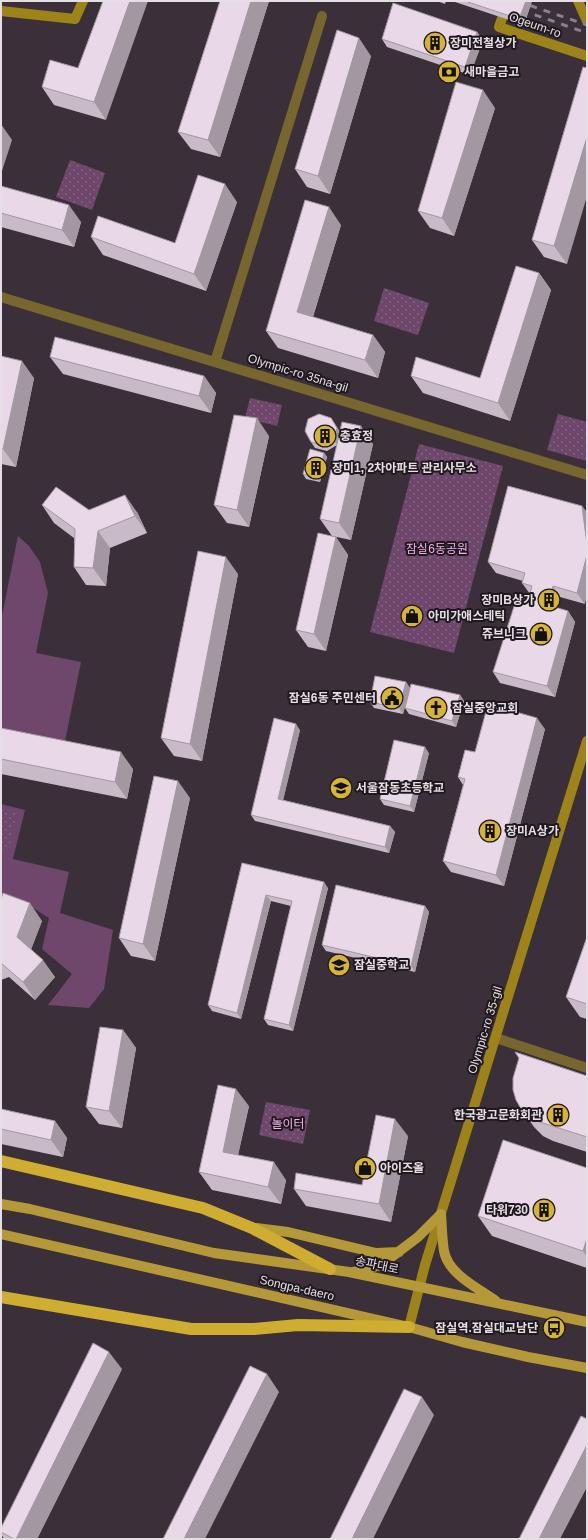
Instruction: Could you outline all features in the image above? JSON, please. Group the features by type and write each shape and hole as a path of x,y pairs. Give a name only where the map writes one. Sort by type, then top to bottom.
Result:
{"highway":[{"path":"1,1161 203,1208 252,1228 330,1269"},
{"path":"1,1297 191,1329 254,1329 298,1325 409,1327"}],"main road":[{"name":"Songpa-daero","path":"1,1204 30,1209 214,1253 330,1269"},
{"path":"349,1272 381,1265 418,1237 441,1214"},
{"path":"441,1214 444,1252 450,1266 459,1275 501,1304"},
{"path":"252,1228 288,1232 376,1253 400,1252"},
{"name":"Songpa-daero","path":"1,1234 409,1327 462,1342 513,1354 587,1368"},
{"name":"송파대로","path":"330,1269 419,1287"},
{"path":"419,1287 587,1322"}],"street":[{"path":"1,11 75,19 83,1"},
{"name":"Ogeum-ro","path":"508,1 499,27 587,56"},
{"path":"578,1 587,21"},
{"path":"215,362 322,16"},
{"path":"516,33 520,20"},
{"name":"Olympic-ro 35na-gil","path":"1,297 587,475"},
{"name":"Olympic-ro 35-gil","path":"409,1327 419,1287 441,1214 587,741"},
{"path":"496,1038 587,1068"}],"green space":[{"path":"70,160 105,173 92,210 56,197"},
{"path":"384,288 429,303 418,335 374,321"},
{"path":"250,398 282,405 277,426 245,418"},
{"path":"558,414 587,422 587,461 547,450"},
{"name":"잠실6동공원","path":"419,444 503,466 454,653 370,632"},
{"path":"18,536 29,546 40,562 48,593 36,653 81,662 64,746 1,734 1,621"},
{"path":"1,804 25,810 13,859 69,872 60,913 113,930 104,989 89,1008 48,1005 72,974 42,949 49,918 33,908 1,905"},
{"path":"1,810 17,813 8,852 1,850"},
{"name":"놀이터","path":"266,1102 310,1110 303,1144 259,1135"}],"building":[{"path":"103,1 130,1 94,102 42,87 50,60 78,68"},
{"path":"220,1 251,1 208,140 178,132"},
{"path":"465,1 526,1 519,19"},
{"name":"장미전철상가","path":"393,3 477,32 465,67 382,39"},
{"path":"337,30 359,38 318,176 295,169"},
{"path":"583,67 587,68 587,137 554,246 532,240"},
{"path":"456,82 483,90 442,218 418,211"},
{"path":"198,175 225,184 194,274 91,237 98,216 175,243"},
{"path":"1,186 69,205 62,230 1,213"},
{"path":"305,200 329,207 297,312 373,335 365,360 266,331"},
{"path":"516,266 539,273 498,403 411,376 416,357 480,378"},
{"path":"55,337 204,376 199,396 50,357"},
{"path":"1,356 22,361 3,449 1,449"},
{"name":"충효정","path":"319,414 331,418 337,428 333,439 323,445 311,442 305,431 308,419"},
{"path":"234,415 257,418 237,510 214,505"},
{"path":"342,422 361,426 339,523 320,519"},
{"name":"장미1, 2차아파트 관리사무소","path":"310,449 324,453 318,478 303,474"},
{"name":"장미B상가","path":"508,486 582,506 587,555 577,593 553,586 548,605 568,611 547,686 493,672 518,594 529,597 532,586 522,583 525,573 488,562"},
{"path":"56,487 89,510 125,495 135,516 98,531 93,568 74,567 75,529 42,505"},
{"path":"318,533 336,537 314,634 296,630"},
{"path":"198,551 226,557 190,744 161,738"},
{"name":"잠실6동 주민센터","path":"375,676 406,682 399,708 370,702"},
{"name":"잠실중앙교회","path":"411,684 460,695 452,721 405,708"},
{"name":"장미A상가","path":"488,704 537,718 496,875 443,861 465,779 458,777 465,750 475,752"},
{"path":"274,718 296,724 278,799 390,826 385,847 251,815"},
{"path":"1,728 121,752 115,782 1,759"},
{"path":"394,740 425,747 410,806 380,799"},
{"path":"154,776 178,781 143,944 119,938"},
{"path":"242,863 324,882 289,1025 264,1019 292,901 266,895 237,1013 208,1005"},
{"path":"336,885 425,906 411,966 322,945"},
{"path":"3,893 30,903 17,937 43,960 23,982 1,963 1,899"},
{"path":"587,937 587,1004 566,997"},
{"path":"100,1027 123,1030 109,1111 86,1107"},
{"name":"한국광고문화회관","path":"515,1052 587,1076 587,1137 540,1122 529,1117 520,1107 513,1090 513,1078 519,1058"},
{"path":"218,1085 236,1089 223,1152 274,1162 268,1187 199,1172"},
{"path":"1,1109 55,1121 51,1140 1,1129"},
{"path":"376,1115 395,1119 379,1204 294,1189 296,1173 362,1185"},
{"name":"타워730","path":"503,1140 587,1168 587,1238 583,1251 478,1216"},
{"path":"93,1343 109,1352 16,1539 14,1539 1,1532 1,1528"},
{"path":"250,1366 267,1374 184,1539 163,1539"},
{"path":"404,1389 422,1397 352,1539 330,1539"},
{"path":"581,1416 587,1419 587,1445 539,1539 519,1539"}],"railway":[{"path":"495,1 587,33"},
{"path":"517,1 587,25"}],"place":[{"name":"장미전철상가","path":"435,43"},
{"name":"새마을금고","path":"449,72"},
{"name":"충효정","path":"325,436"},
{"name":"장미1, 2차아파트 관리사무소","path":"316,468"},
{"name":"장미B상가","path":"549,600"},
{"name":"아미가애스테틱","path":"412,616"},
{"name":"쥬브니크","path":"541,634"},
{"name":"잠실6동 주민센터","path":"392,698"},
{"name":"잠실중앙교회","path":"436,708"},
{"name":"서울잠동초등학교","path":"341,788"},
{"name":"장미A상가","path":"490,831"},
{"name":"잠실중학교","path":"339,965"},
{"name":"한국광고문화회관","path":"558,1115"},
{"name":"아이즈올","path":"365,1168"},
{"name":"타워730","path":"544,1210"},
{"name":"잠실역.잠실대교남단","path":"554,1328"}]}
